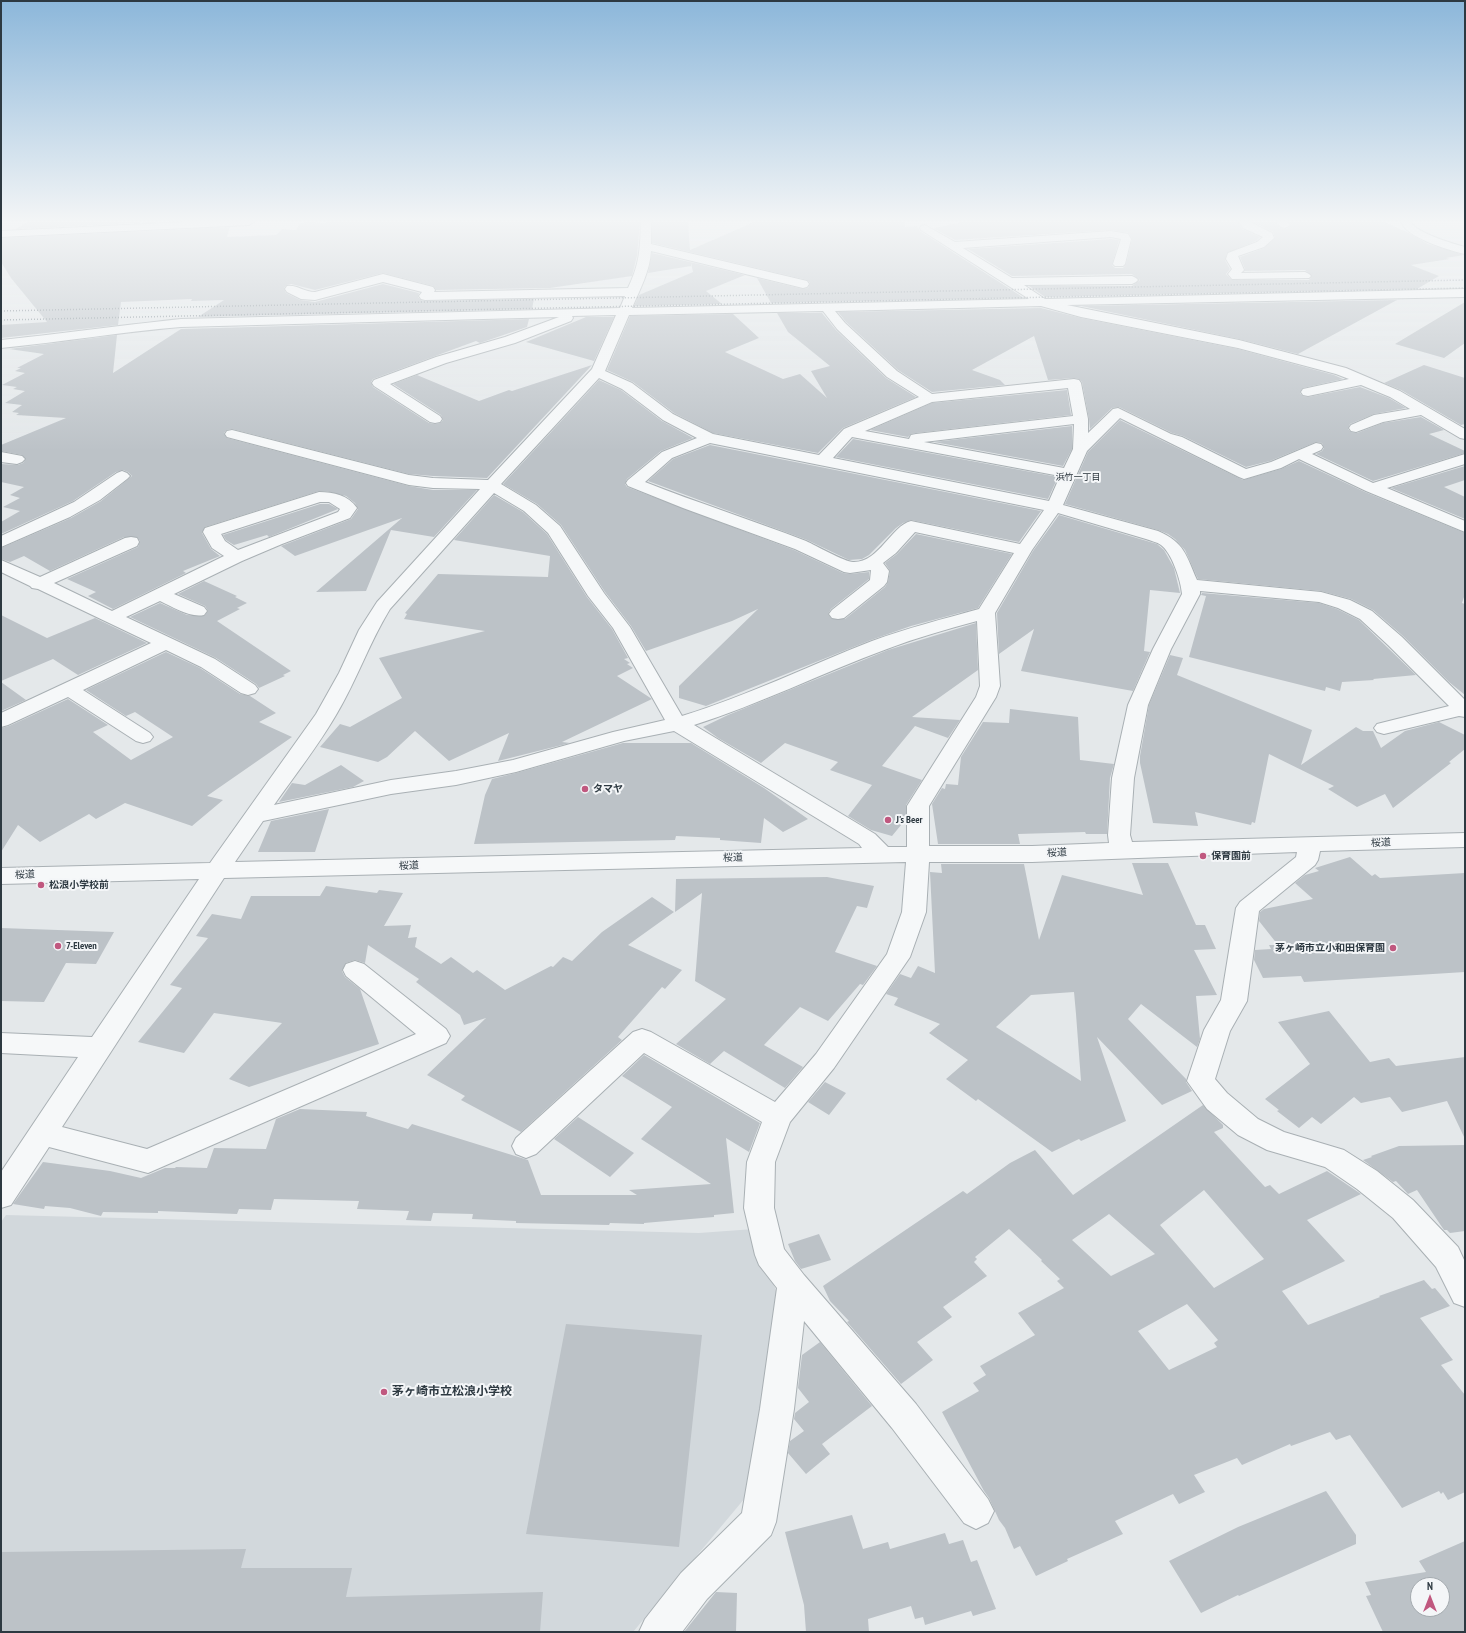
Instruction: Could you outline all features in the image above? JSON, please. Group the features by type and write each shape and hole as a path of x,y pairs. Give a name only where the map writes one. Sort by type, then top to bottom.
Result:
{"street":[{"path":"1,1196 216,871 329,710 350,673 368,630 383,606 492,485 597,372 630,298"},
{"path":"1036,298 1044,303 1081,313 1239,344 1314,362 1364,380 1401,397 1465,436"},
{"path":"1,344 43,340 127,328 181,323 581,312 1245,298"},
{"path":"1405,298 1457,305"},
{"path":"826,307 841,326 892,374 929,398"},
{"path":"435,419 379,383 441,360 510,340 581,312"},
{"path":"597,372 627,386 668,417 709,438 1054,507 1152,535 1166,541 1175,549 1190,585 1191,594 1162,649 1138,705 1122,778 1119,835 1122,850"},
{"path":"1308,392 1364,380"},
{"path":"822,461 849,432 929,398 1074,383 1081,419 1080,449"},
{"path":"1356,428 1379,418 1422,411"},
{"path":"976,1511 904,1416 793,1285 770,1255 759,1208 761,1162 778,1117 825,1061 898,957 914,912 918,854 918,806 986,697 990,686 986,613 1024,550 1054,507 1080,449 1118,412 1166,437 1177,440 1244,474 1276,465 1316,447"},
{"path":"893,441 1081,419"},
{"path":"849,432 1068,474"},
{"path":"232,434 409,480 433,483 492,485 530,508 554,530 597,596 621,627 677,724 867,839 882,855"},
{"path":"709,438 667,455 634,483 689,505 801,545 850,568 871,564 890,550 911,526 1024,550"},
{"path":"1300,454 1372,488 1465,526"},
{"path":"1,457 17,459"},
{"path":"1372,488 1465,460"},
{"path":"1,542 70,511 103,491 122,476"},
{"path":"111,618 236,557 276,540 344,515 349,508 333,497 320,497 211,532 218,544 236,557"},
{"path":"38,584 131,542"},
{"path":"838,614 878,582 880,571 878,567 871,564"},
{"path":"1,565 208,664 248,689"},
{"path":"1190,585 1321,597 1344,604 1366,615 1395,641 1464,710"},
{"path":"159,594 198,611"},
{"path":"255,816 391,787 456,778 516,766 620,736 677,724 725,709 919,631 986,613"},
{"path":"1,721 165,644"},
{"path":"69,690 142,737"},
{"path":"1384,728 1464,710"},
{"name":"桜道","path":"1,876 608,860 918,854 1032,854 1465,840"},
{"path":"1310,844 1307,860 1248,908 1234,1001 1217,1030 1202,1081 1217,1101 1248,1127 1278,1142 1334,1158 1367,1180 1402,1209 1447,1257 1465,1293"},
{"path":"42,1134 148,1161 437,1036 355,970"},
{"path":"526,1146 642,1039 778,1117"},
{"path":"1,1043 99,1048"},
{"path":"658,1632 694,1586 758,1522 777,1409 793,1285"}],"shaded area":[{"name":"茅ヶ崎市立松浪小学校","path":"6,1215 699,1233 754,1229 779,1299 755,1486 633,1632 1,1632 1,1222"}],"building":[{"path":"28,298 296,298 315,302 329,298 419,298 425,301 534,299 532,309 198,317 224,300 191,301 192,299 121,302 118,325 1,338 1,325 47,322"},
{"path":"638,298 715,298 722,304 634,306"},
{"path":"768,298 1014,298 771,303"},
{"path":"1397,300 1298,354 1239,339 1081,306"},
{"path":"1465,302 1465,343 1444,358 1395,344"},
{"path":"1041,308 1081,318 1238,349 1334,375 1343,379 1303,388 1300,393 1303,396 1308,397 1360,387 1389,398 1406,408 1374,414 1350,424 1348,429 1351,432 1357,433 1383,423 1421,417 1444,430 1429,434 1465,451 1465,453 1373,481 1316,454 1324,448 1322,443 1316,442 1270,461 1246,467 1119,407 1112,408 1090,429 1082,382 1079,379 1074,378 1048,380 1034,336 972,370 1000,380 1005,385 932,392 898,370 846,322 838,312"},
{"path":"777,313 822,313 836,330 886,378 916,397 843,428 818,453 713,433 674,413 633,382 607,370 630,316 733,314 759,338 725,352 783,379 800,374 827,398 811,371 830,366 788,332"},
{"path":"586,317 614,317 594,361 526,342"},
{"path":"529,319 527,327 480,343 476,341 373,379 371,382 373,387 429,423 435,424 440,423 443,420 441,415 393,384 417,375 479,401 509,390 512,391 592,365 487,478 409,474 232,429 227,430 224,433 227,438 409,486 433,490 477,490 434,537 391,530 366,591 316,592 402,518 295,556 281,546 351,519 358,509 355,503 346,496 325,491 319,491 205,527 202,533 211,549 220,556 183,571 186,573 113,609 88,596 96,592 67,579 138,547 140,541 137,537 124,537 50,571 24,556 10,562 1,559 1,548 71,518 101,501 132,476 123,470 116,472 73,501 1,534 1,522 20,511 3,507 20,498 10,495 24,487 1,482 1,464 18,465 23,463 26,459 22,455 1,451 1,445 66,418 16,415 19,413 12,412 22,405 5,403 25,391 13,389 17,387 2,385 25,373 15,371 21,368 17,368 44,354 9,349 117,335 113,373 181,329"},
{"path":"1424,365 1465,378 1465,424 1461,425 1401,390 1384,383"},
{"path":"599,380 621,390 662,421 693,438 661,451 627,479 625,484 627,487 794,550 843,573 850,574 869,572 869,579 831,609 828,614 832,619 845,619 885,587 888,582 890,571 885,563 897,554 916,534 1012,554 978,608 911,626 871,640 706,706 679,698 679,686 758,609 732,621 646,651 631,626 605,592 561,525 537,504 503,484"},
{"path":"1067,390 1071,415 916,433 911,434 908,437 870,430 932,403"},
{"path":"1120,420 1243,480 1281,469 1299,461 1365,492 1465,533 1465,594 1462,603 1465,604 1465,695 1449,682 1403,636 1373,610 1351,599 1321,591 1198,579 1185,550 1168,534 1065,504 1088,452"},
{"path":"1072,426 1072,449 1063,466 934,442"},
{"path":"853,439 1058,477 1048,499 836,457"},
{"path":"710,445 1041,511 1019,542 911,520 896,528 869,555 862,559 849,560 807,540 648,481 673,459"},
{"path":"1465,466 1465,480 1444,487 1465,497 1465,519 1391,488"},
{"path":"494,495 523,512 547,534 587,597 612,629 628,658 624,659 630,663 627,664 633,668 617,676 652,699 562,742 570,743 498,761 509,733 449,761 415,731 387,757 378,762 320,747 340,724 350,727 402,698 379,658 485,631 404,619 407,614 405,613 438,574 548,577 550,556 454,540"},
{"path":"320,504 329,504 338,509 269,537 267,535 234,545 226,540 223,535"},
{"path":"1059,515 1157,544 1164,550 1174,568 1180,593 1150,590 1144,651 1150,652 1133,691 1021,671 1034,629 999,654 997,613 1033,551"},
{"path":"204,581 237,596 235,597 247,603 237,608 240,609 217,621 291,671 283,675 285,676 259,688 256,684 216,658 130,617 160,603 187,615 204,616 208,611 205,606 178,594"},
{"path":"1202,593 1319,603 1337,609 1359,620 1416,675 1342,682 1340,691 1326,687 1325,691 1189,657 1206,596 1201,595"},
{"path":"1,615 47,638 95,618 147,643 78,675 53,659 1,681"},
{"path":"976,623 978,670 912,717 960,720 948,738 915,726 882,766 922,780 906,805 906,819 892,836 871,830 848,816 872,785 830,770 838,762 785,743 761,763 718,738 703,727 728,715 888,650"},
{"path":"166,652 200,668 240,694 250,696 276,713 259,722 292,737 207,796 223,800 192,826 125,803 96,819 89,814 40,842 18,825 1,852 1,728 9,726 68,699 108,725 93,732 131,760 173,737 135,712 126,716 86,690"},
{"path":"1170,655 1183,658 1177,675 1312,730 1301,765 1356,727 1363,731 1373,731 1381,748 1405,731 1439,722 1465,735 1465,749 1449,762 1451,763 1393,808 1385,794 1357,807 1328,789 1334,786 1269,754 1255,823 1252,822 1251,825 1195,812 1198,826 1153,823 1140,763 1140,756 1149,705"},
{"path":"1,682 26,700 1,711"},
{"path":"1010,709 1078,717 1080,760 1114,764 1110,778 1107,834 1086,834 1085,832 1018,834 1020,844 938,844 932,804 942,788 945,789 946,784 958,785 961,757 983,722 1009,723"},
{"name":"タマヤ","path":"623,743 691,743 764,788 808,819 783,832 764,818 761,843 720,840 720,838 676,836 675,840 474,844 485,795 492,779"},
{"path":"341,765 364,781 353,787 279,802 292,783 305,785"},
{"path":"329,809 315,852 258,852 271,821"},
{"path":"1350,857 1372,876 1375,874 1380,878 1465,873 1465,972 1304,982 1301,976 1263,978 1254,960 1255,950 1271,949 1269,945 1278,945 1259,921 1260,912 1264,909 1313,899 1295,883 1305,875 1319,871 1315,868"},
{"path":"1132,863 1168,863 1196,925 1205,925 1216,949 1194,950 1217,995 1196,996 1200,1039 1197,1047 1141,1004 1128,1019 1186,1079 1186,1082 1192,1091 1162,1105 1097,1037 1126,1121 1081,1141 1079,1139 1052,1152 978,1099 976,1101 946,1079 968,1060 929,1033 940,1024 894,1005 898,998 886,994 900,974 911,978 918,966 935,973 930,872 942,873 941,864 1024,864 1039,940 1062,875 1143,895","holes":["1074,992 1081,1081 996,1027 1031,995"]},
{"path":"827,877 874,886 867,908 857,906 835,952 877,966 863,985 860,984 828,1021 800,1007 764,1045 803,1067 785,1088 724,1051 710,1064 676,1044 726,999 695,981 702,893 675,912 676,879"},
{"path":"326,886 377,893 379,890 403,893 384,926 411,925 408,938 417,937 415,947 441,964 451,957 473,973 477,970 505,990 551,966 553,967 563,957 572,961 602,932 652,897 674,912 628,945 682,970 665,989 662,987 618,1037 622,1040 521,1132 461,1100 465,1096 427,1075 486,1018 464,1025 460,1015 416,982 419,979 368,945 365,963 355,960 346,963 342,971 345,977 360,989 379,1044 249,1087 229,1079 282,1023 214,1013 184,1053 138,1042 182,988 170,985 208,938 196,936 212,914 241,919 251,896 320,896"},
{"path":"1,928 114,932 96,964 66,963 44,1002 1,1001"},
{"path":"1329,1011 1370,1062 1389,1058 1396,1066 1465,1057 1465,1139 1447,1101 1402,1112 1390,1097 1361,1103 1354,1097 1321,1124 1312,1117 1299,1128 1277,1111 1279,1110 1265,1099 1310,1064 1278,1022"},
{"path":"644,1055 760,1123 749,1152 726,1138 734,1213 714,1215 714,1217 644,1224 610,1223 609,1225 516,1223 516,1221 472,1219 473,1214 433,1213 431,1221 406,1220 409,1211 357,1209 359,1201 274,1199 271,1210 239,1209 237,1214 158,1211 158,1213 103,1212 101,1216 70,1208 45,1206 44,1209 13,1204 43,1162 110,1171 141,1178 165,1168 207,1168 214,1148 266,1149 276,1119 300,1109 367,1112 366,1116 408,1129 412,1124 528,1160 541,1195 637,1195 629,1190 711,1184 641,1139 672,1107 622,1076"},
{"path":"825,1082 846,1093 829,1115 808,1102"},
{"path":"1203,1105 1223,1125 1223,1128 1214,1132 1265,1187 1270,1185 1279,1194 1327,1171 1361,1194 1307,1220 1345,1261 1282,1291 1308,1325 1380,1297 1379,1296 1424,1280 1432,1289 1435,1288 1450,1306 1420,1318 1453,1360 1441,1365 1465,1395 1465,1492 1448,1500 1443,1492 1441,1494 1439,1491 1402,1508 1350,1435 1336,1440 1330,1432 1291,1446 1290,1444 1242,1465 1237,1458 1194,1475 1205,1492 1179,1504 1173,1494 1115,1521 1123,1534 1067,1559 1068,1561 1036,1576 1020,1546 1014,1549 1005,1528 999,1520 989,1498 942,1412 979,1391 973,1383 986,1375 980,1366 1035,1335 1018,1313 1064,1288 1057,1281 1060,1279 1009,1229 975,1257 977,1259 974,1262 987,1276 943,1307 952,1317 917,1342 933,1360 901,1384 847,1322 849,1321 830,1301 823,1286 963,1191 967,1194 1010,1163 1035,1150 1073,1195","holes":["1204,1190 1264,1259 1214,1288 1160,1225","1109,1214 1155,1254 1111,1276 1072,1240","1187,1304 1218,1340 1214,1343 1217,1347 1169,1370 1138,1331"]},
{"path":"578,1117 634,1153 610,1177 554,1139"},
{"path":"1465,1145 1465,1231 1450,1233 1447,1230 1444,1230 1417,1190 1408,1194 1396,1181 1393,1182 1363,1160 1399,1146"},
{"path":"819,1234 831,1260 801,1269 795,1261 788,1244"},
{"path":"566,1324 702,1335 679,1547 526,1534"},
{"path":"820,1342 872,1406 822,1444 830,1454 806,1474 788,1453 790,1441 804,1431 794,1419 795,1413 809,1402 798,1388 802,1355"},
{"path":"1326,1491 1356,1535 1356,1544 1239,1596 1238,1595 1201,1613 1169,1561 1238,1527"},
{"path":"852,1515 863,1549 888,1542 890,1549 945,1533 949,1544 963,1540 971,1562 977,1560 996,1609 973,1616 971,1611 925,1625 923,1617 915,1619 911,1606 868,1619 869,1632 806,1632 804,1605 785,1532"},
{"path":"1465,1541 1465,1632 1383,1632 1366,1596 1371,1595 1365,1582 1426,1572 1419,1561"},
{"path":"246,1549 241,1568 352,1568 346,1597 543,1592 540,1632 1,1632 1,1552"},
{"path":"716,1592 737,1593 736,1632 684,1632"}],"railway":[{"path":"1,311 605,298"},
{"path":"1,320 998,298"}],"place":[{"name":"タマヤ","path":"585,789"},
{"name":"J's Beer","path":"888,820"},
{"name":"保育園前","path":"1203,856"},
{"name":"松浪小学校前","path":"41,885"},
{"name":"7-Eleven","path":"58,946"},
{"name":"茅ヶ崎市立小和田保育園","path":"1393,948"},
{"name":"茅ヶ崎市立松浪小学校","path":"384,1392"}],"district":[{"name":"浜竹一丁目","path":"1078,477"}]}
